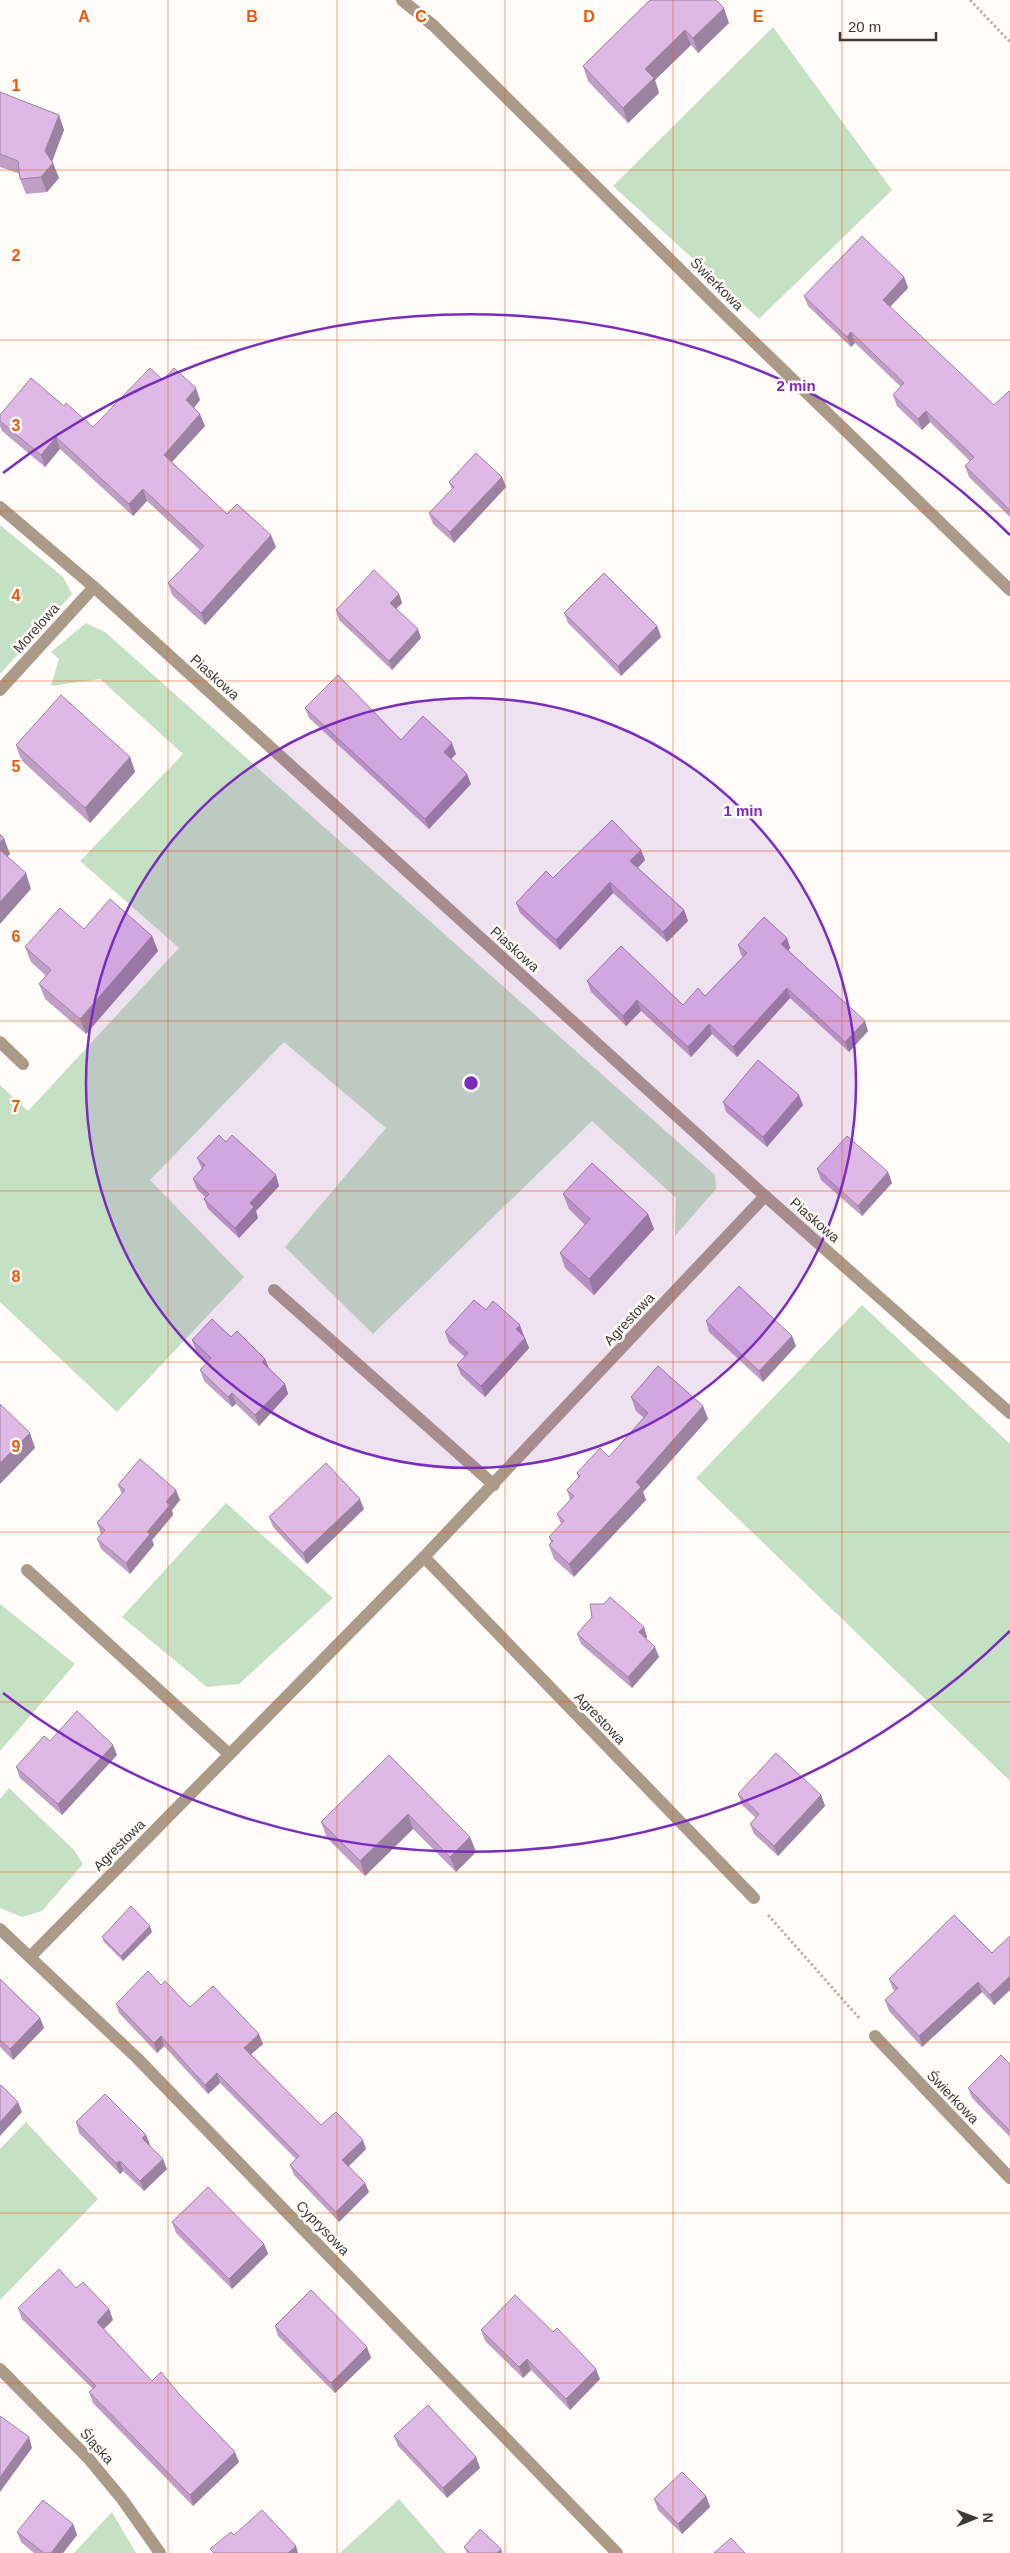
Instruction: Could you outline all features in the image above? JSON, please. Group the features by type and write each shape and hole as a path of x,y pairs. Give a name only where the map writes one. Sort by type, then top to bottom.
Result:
{"street":[{"name":"Świerkowa","path":"402,0 434,26 718,307 1010,590"},
{"name":"Piaskowa","path":"0,507 94,587 765,1196 1010,1413"},
{"name":"Morelowa","path":"0,690 94,587"},
{"path":"0,1042 23,1064"},
{"name":"Agrestowa","path":"30,1957 494,1485 765,1196"},
{"path":"274,1290 494,1485"},
{"name":"Agrestowa","path":"424,1557 754,1898"},
{"path":"27,1570 230,1754"},
{"name":"Cyprysowa","path":"0,1930 137,2058 617,2553"},
{"name":"Świerkowa","path":"875,2036 1010,2178"},
{"name":"Śląska","path":"0,2369 53,2420 88,2458 122,2499 160,2553"}],"path":[{"path":"970,0 1010,42"},
{"path":"754,1898 875,2036"}],"green space":[{"path":"773,27 892,190 759,319 613,186"},
{"path":"0,525 63,577 72,594 0,674"},
{"path":"86,623 105,632 715,1175 716,1189 675,1236 676,1198 592,1121 373,1334 285,1247 386,1128 284,1042 150,1180 244,1277 117,1412 0,1302 0,1085 28,1111 179,948 80,861 183,754 100,679 51,686 59,659 51,652"},
{"path":"862,1305 1010,1444 1010,1781 696,1478"},
{"path":"226,1503 333,1598 239,1684 207,1687 122,1617"},
{"path":"0,1604 75,1664 0,1751"},
{"path":"9,1788 74,1850 83,1864 42,1911 22,1917 0,1908 0,1799"},
{"path":"26,2122 98,2199 0,2300 0,2149"},
{"path":"399,2499 446,2553 340,2553"},
{"path":"112,2512 136,2553 74,2553"}],"building":[{"path":"650,0 716,0 724,8 693,38 685,30 645,69 654,78 623,108 583,66"},
{"path":"0,92 59,115 45,151 53,163 41,177 20,179 18,161 0,154"},
{"path":"862,236 904,277 883,300 994,405 1010,392 1010,510 965,466 974,457 926,411 918,419 893,395 904,383 851,332 847,337 804,296"},
{"path":"150,368 163,380 174,368 196,388 186,400 200,414 164,455 227,514 237,504 271,535 201,613 168,583 204,546 143,489 129,504 56,437 41,455 0,421 0,415 31,378 64,406 66,403 93,427"},
{"path":"476,453 502,477 450,532 429,513 454,487 449,482"},
{"path":"374,570 399,594 390,603 418,629 389,661 336,610"},
{"path":"604,573 657,626 618,666 564,613"},
{"path":"338,675 401,740 423,716 452,743 444,752 467,774 425,819 305,708"},
{"path":"61,695 130,757 85,808 16,745"},
{"path":"612,820 641,850 630,861 684,910 663,932 610,882 556,940 516,903 546,871 553,878"},
{"path":"0,834 4,838 0,843"},
{"path":"0,850 26,873 0,902"},
{"path":"110,899 152,936 80,1019 39,984 51,970 25,947 60,908 84,929"},
{"path":"764,917 787,938 781,944 865,1021 845,1042 787,988 733,1047 709,1024 688,1047 637,1000 623,1016 587,981 621,946 683,1005 698,988 705,996 747,953 738,945"},
{"path":"758,1060 799,1095 763,1137 723,1102"},
{"path":"219,1135 226,1142 232,1135 276,1175 250,1203 254,1207 235,1228 204,1199 209,1194 193,1179 205,1165 197,1158"},
{"path":"847,1136 888,1172 858,1206 817,1169"},
{"path":"592,1163 648,1214 589,1279 560,1253 590,1219 563,1194"},
{"path":"739,1286 792,1336 759,1371 706,1321"},
{"path":"474,1300 486,1310 493,1301 520,1325 516,1329 525,1338 481,1386 457,1365 468,1353 445,1332"},
{"path":"212,1319 231,1337 237,1331 265,1359 262,1362 285,1384 255,1415 232,1393 228,1397 200,1370 211,1358 192,1340"},
{"path":"658,1366 703,1406 636,1482 641,1487 569,1564 549,1545 553,1541 549,1537 564,1521 557,1514 574,1496 567,1490 580,1476 577,1473 600,1448 609,1457 648,1413 631,1397"},
{"path":"0,1404 30,1433 0,1463"},
{"path":"140,1459 176,1490 166,1502 170,1505 147,1532 150,1534 126,1563 97,1539 105,1530 97,1523 125,1490 118,1485"},
{"path":"326,1463 360,1499 303,1553 269,1517"},
{"path":"610,1597 644,1627 639,1632 655,1647 628,1677 577,1634 592,1617 590,1604 604,1604"},
{"path":"77,1711 113,1745 58,1804 16,1767 44,1736 50,1741"},
{"path":"776,1753 821,1795 774,1846 750,1824 759,1814 738,1794"},
{"path":"389,1755 470,1837 450,1857 408,1814 360,1861 321,1822"},
{"path":"131,1906 150,1926 121,1956 102,1937"},
{"path":"954,1915 992,1953 1010,1936 1010,1976 990,1995 978,1982 919,2036 885,2000 898,1988 889,1979"},
{"path":"148,1971 161,1985 165,1981 190,2007 213,1986 259,2034 244,2048 321,2125 336,2112 363,2140 342,2160 365,2183 336,2212 290,2165 299,2156 217,2073 205,2085 161,2036 154,2043 116,2004"},
{"path":"0,1979 40,2018 10,2049 0,2040"},
{"path":"1001,2055 1010,2064 1010,2131 968,2088"},
{"path":"0,2086 18,2102 0,2122"},
{"path":"105,2094 146,2135 142,2138 163,2159 140,2181 120,2161 116,2163 76,2122"},
{"path":"208,2187 264,2244 229,2279 172,2222"},
{"path":"59,2269 76,2288 83,2282 109,2309 97,2322 152,2381 161,2372 180,2395 235,2452 190,2495 89,2392 96,2386 18,2308"},
{"path":"311,2290 367,2347 331,2383 275,2326"},
{"path":"515,2295 553,2332 557,2328 596,2369 566,2399 527,2359 519,2367 481,2330"},
{"path":"428,2405 476,2457 443,2488 394,2436"},
{"path":"0,2416 29,2437 0,2477"},
{"path":"682,2472 706,2496 678,2524 654,2499"},
{"path":"43,2500 73,2524 51,2553 44,2553 17,2532"},
{"path":"262,2510 296,2546 288,2553 214,2553 210,2549 231,2532 234,2535"},
{"path":"480,2529 501,2549 497,2553 470,2553 464,2547"},
{"path":"731,2538 745,2553 714,2553"}]}
